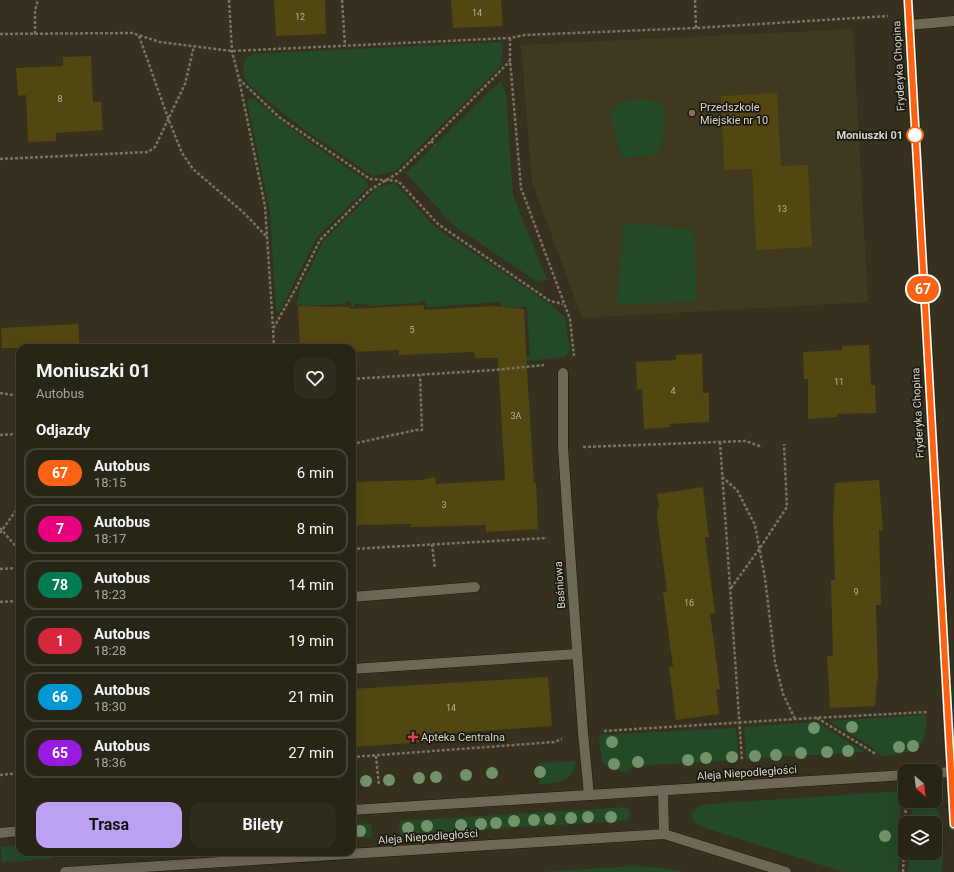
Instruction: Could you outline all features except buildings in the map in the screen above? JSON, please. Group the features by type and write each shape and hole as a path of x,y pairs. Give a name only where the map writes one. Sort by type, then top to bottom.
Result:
{"street":[{"name":"Fryderyka Chopina","path":"908,0 915,149 954,825"},
{"path":"909,19 954,21"},
{"name":"Baśniowa","path":"563,373 563,447 583,733 590,795"},
{"path":"356,597 475,587"},
{"path":"356,669 577,654"},
{"path":"942,773 951,772"},
{"name":"Aleja Niepodległości","path":"356,810 898,775"},
{"path":"663,790 664,834"},
{"path":"0,833 16,831"},
{"name":"Aleja Niepodległości","path":"356,854 664,834 786,872"},
{"name":"Aleja Niepodległości","path":"65,872 317,856"}],"path":[{"path":"36,34 34,10 38,0"},
{"path":"229,0 232,51 265,206 274,344"},
{"path":"342,0 345,45"},
{"path":"695,0 696,28"},
{"path":"0,34 132,33 160,42 232,51 510,38 525,35 909,19"},
{"path":"139,36 182,153 194,169 244,213 268,238"},
{"path":"510,38 510,60 520,188 570,322 574,360"},
{"path":"0,158 148,152 155,147 185,84 194,46"},
{"path":"273,329 320,240 370,190 398,173 431,142 510,60"},
{"path":"239,79 279,117 370,179 398,181 438,224 550,301 564,304"},
{"path":"431,142 435,145"},
{"path":"356,379 548,365"},
{"path":"356,442 422,430 420,374"},
{"path":"0,393 16,395"},
{"path":"0,435 16,434"},
{"path":"563,447 746,441 762,447"},
{"path":"720,442 742,760"},
{"path":"730,588 760,548 787,507 784,444"},
{"path":"722,476 738,490 755,525 765,578 775,662 783,694 796,719"},
{"path":"0,534 1,529 16,510"},
{"path":"1,529 16,546"},
{"path":"356,549 569,537"},
{"path":"0,569 16,568"},
{"path":"0,602 16,601"},
{"path":"356,757 554,742 583,733 740,722 929,712"},
{"path":"816,718 877,755"},
{"path":"376,756 378,784 380,789"},
{"path":"0,775 16,773"},
{"path":"903,872 904,860"}],"shaded area":[{"name":"Przedszkole Miejskie nr 10","path":"853,29 868,302 582,318 532,182 521,45"}],"green space":[{"path":"502,42 503,52 501,65 499,68 395,171 373,176 274,106 247,82 243,69 247,58 253,54"},
{"path":"501,82 506,94 513,195 547,280 536,281 453,225 406,173"},
{"path":"254,98 295,131 367,181 368,187 317,237 280,311 276,312 270,213 247,100"},
{"path":"638,98 663,103 665,125 659,154 622,158 609,111 623,101"},
{"path":"395,183 435,227 551,305 565,317 570,350 565,357 498,364 498,357 530,357 527,307 521,306 521,309 518,307 503,307 502,309 501,302 426,307 425,301 419,301 419,303 369,306 368,304 354,304 354,307 351,307 351,302 345,302 345,304 296,305 301,286 324,240 378,187"},
{"path":"625,223 694,229 697,301 617,305 623,228"},
{"path":"926,715 926,728 921,744 910,751 881,756 873,748 829,721"},
{"path":"817,722 865,752 746,759 744,727"},
{"path":"736,728 739,760 633,766 627,772 610,768 602,761 599,735"},
{"path":"576,761 568,778 558,782 539,784 538,763"},
{"path":"898,791 898,808 900,808 900,816 898,816 898,872 844,872 702,827 695,822 691,814 699,806 709,804"},
{"path":"626,807 629,810 631,817 622,821 400,835 399,821"},
{"path":"912,808 936,808 940,816 911,816"},
{"path":"371,823 372,837 356,839 356,824"},
{"path":"16,845 16,856 53,856 53,859 2,862 1,847"},
{"path":"942,846 943,862 941,872 908,872 909,860 942,860"},
{"path":"635,866 687,872 540,872"}],"bus line":[{"name":"67","path":"908,0 915,149 954,824"}],"place":[{"name":"Przedszkole Miejskie nr 10","path":"692,113"},
{"name":"Moniuszki 01","path":"915,135"},
{"name":"Apteka Centralna","path":"413,737"}]}
